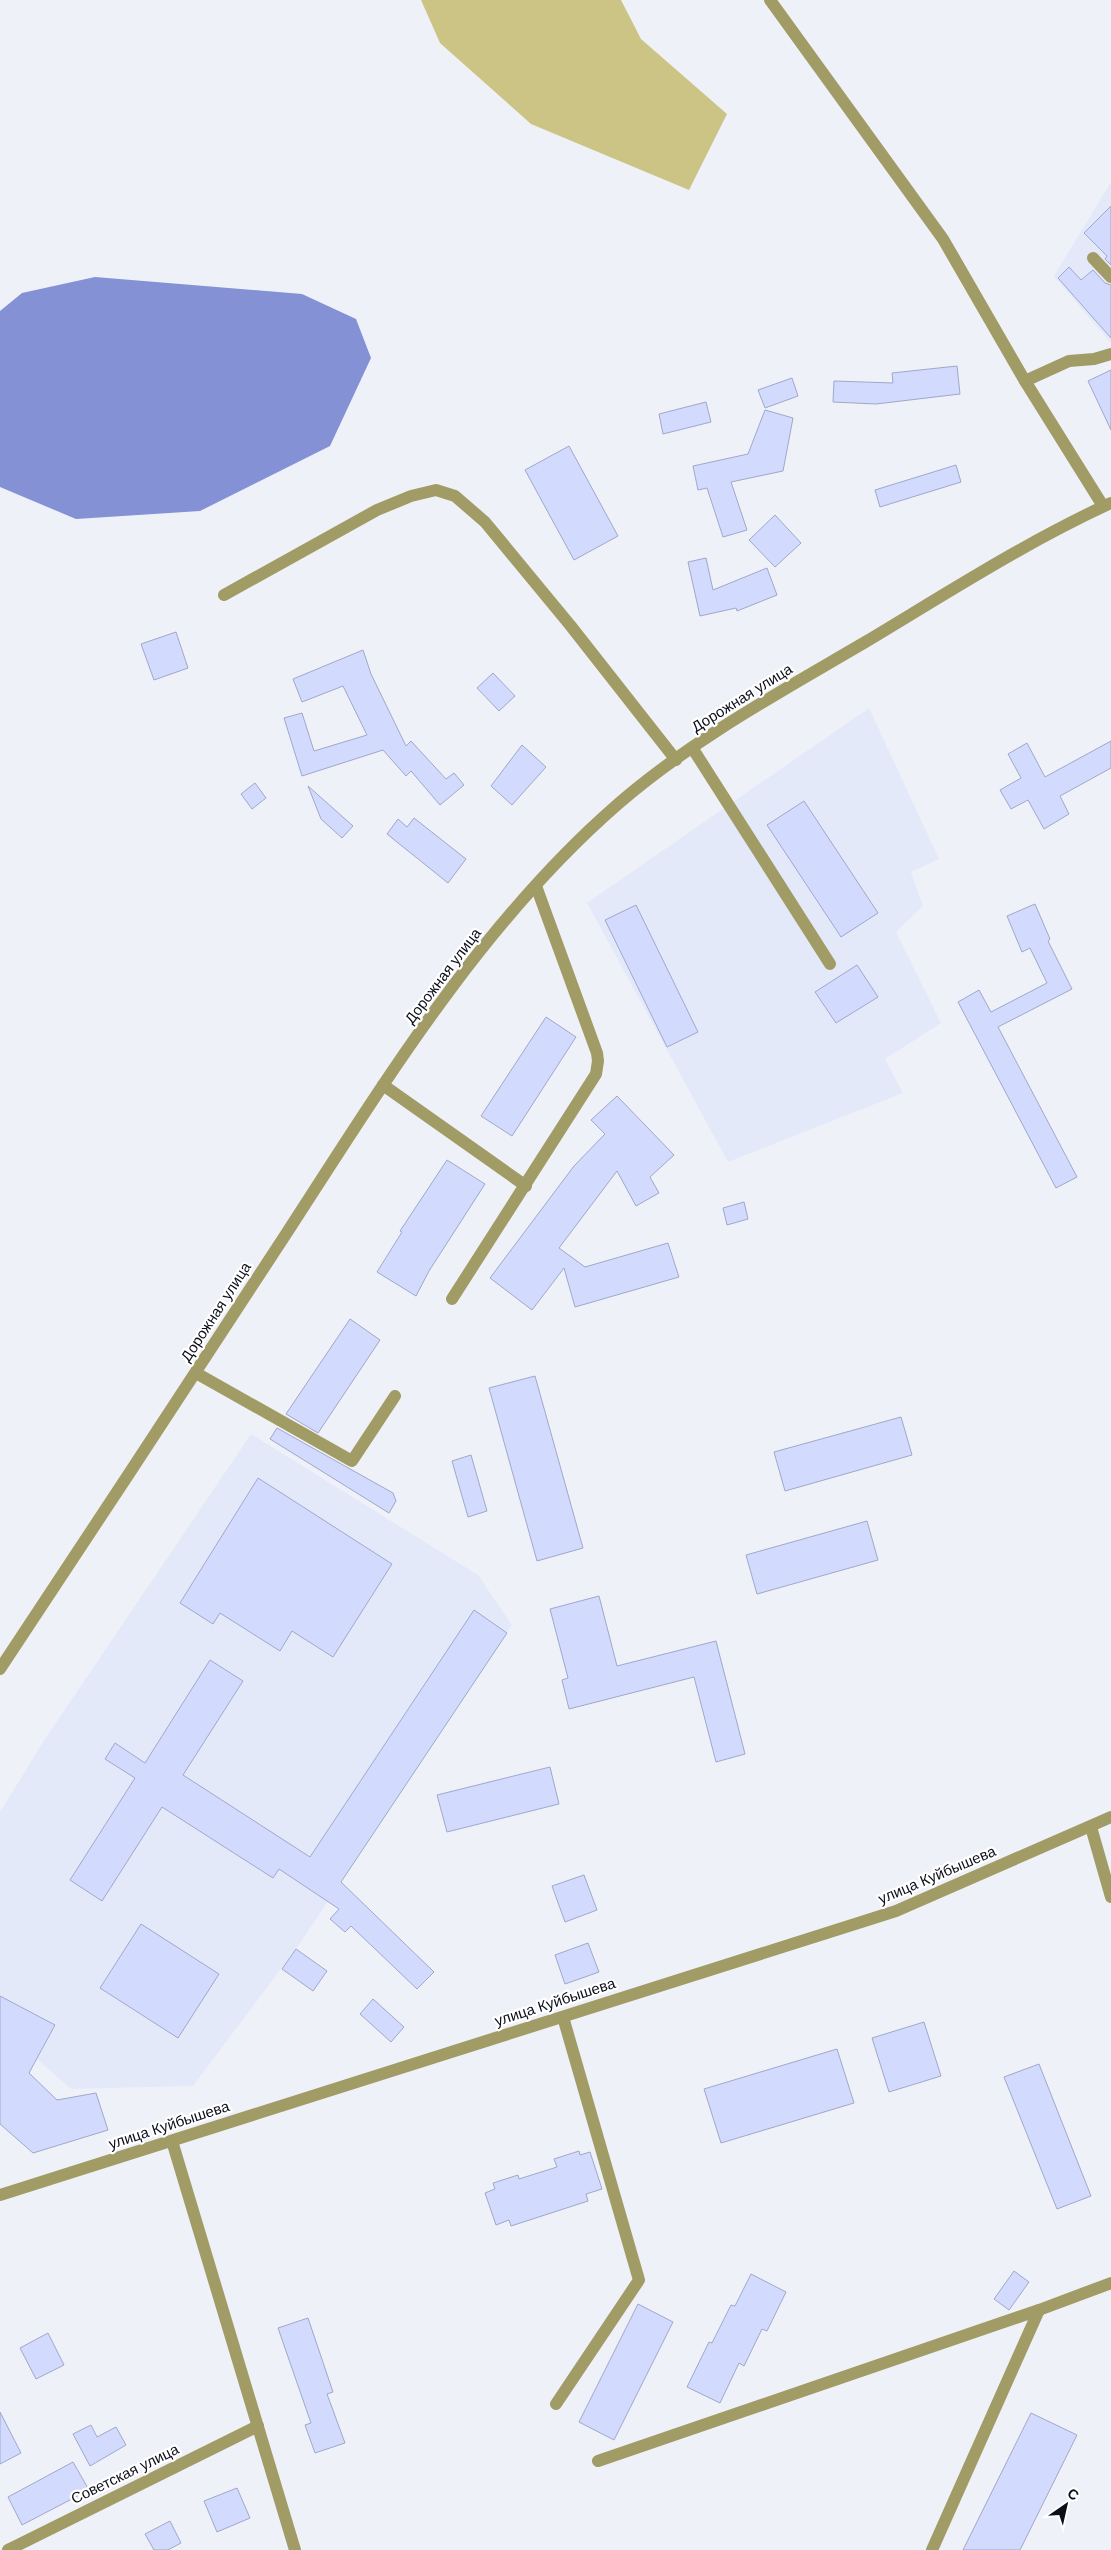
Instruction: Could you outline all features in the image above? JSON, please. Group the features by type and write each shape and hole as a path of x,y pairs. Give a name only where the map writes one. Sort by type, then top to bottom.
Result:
{"street":[{"path":"770,0 943,239 1025,381 1107,504"},
{"path":"1093,258 1111,277"},
{"path":"1025,381 1069,361 1094,359 1111,354"},
{"path":"224,595 377,510 411,496 436,490 455,496 486,522 676,760"},
{"name":"Дорожная улица","path":"0,1669 196,1373 382,1086 456,984 536,886 618,805 676,760 753,708 1000,561 1107,504"},
{"path":"692,749 830,964"},
{"path":"452,1299 596,1074 598,1061 536,886"},
{"path":"382,1086 526,1186"},
{"path":"196,1373 352,1461 395,1396"},
{"name":"улица Куйбышева","path":"0,2195 896,1911 1111,1817"},
{"path":"1091,1826 1111,1897"},
{"path":"556,2404 639,2280 563,2017"},
{"path":"172,2141 294,2550"},
{"path":"598,2461 1039,2310 1111,2283"},
{"path":"932,2550 1039,2310"},
{"name":"Советская улица","path":"8,2550 258,2426"}],"shaded area":[{"path":"421,0 621,0 641,39 727,114 689,190 531,124 440,43"},
{"path":"1111,182 1111,343 1054,276"},
{"path":"869,708 939,859 911,872 923,906 896,932 941,1023 885,1059 903,1093 728,1162 587,903"},
{"path":"251,1434 478,1575 512,1625 296,1949 193,2086 71,2089 37,2059 0,2039 0,1812 43,1742"}],"water":[{"path":"95,277 302,294 356,319 371,358 330,446 200,511 76,519 0,487 0,311 22,293"}],"building":[{"path":"1111,206 1111,265 1105,259 1107,256 1084,233"},
{"path":"1069,267 1081,280 1093,270 1105,283 1111,285 1111,338 1058,278"},
{"path":"957,366 960,394 876,404 833,402 834,381 893,383 892,373"},
{"path":"1111,370 1111,430 1088,381"},
{"path":"792,378 798,396 765,408 758,390"},
{"path":"706,402 711,422 663,434 659,414"},
{"path":"765,410 793,418 783,471 731,482 747,530 723,537 707,488 698,490 693,466 748,454"},
{"path":"569,446 618,536 574,560 525,470"},
{"path":"956,465 961,482 880,507 875,490"},
{"path":"775,515 801,543 775,567 749,540"},
{"path":"706,558 713,590 767,568 777,595 737,611 736,608 700,616 688,562"},
{"path":"176,632 188,668 154,680 141,644"},
{"path":"363,650 371,674 406,746 411,741 446,779 454,773 464,785 440,805 411,771 406,776 383,750 302,776 284,718 302,713 314,751 367,735 343,686 302,702 293,679"},
{"path":"493,673 515,696 499,711 477,688"},
{"path":"1111,741 1111,768 1060,796 1069,814 1044,829 1028,800 1011,809 1000,790 1021,778 1008,754 1027,743 1045,777"},
{"path":"522,745 546,767 512,805 491,786"},
{"path":"255,783 266,798 252,809 241,794"},
{"path":"308,786 353,826 342,838 321,819"},
{"path":"804,801 878,913 841,937 767,825"},
{"path":"414,818 466,859 448,883 387,834 398,819 407,827"},
{"path":"1035,904 1050,939 1048,941 1072,989 998,1027 1077,1177 1056,1188 958,1002 979,990 991,1012 1047,983 1030,948 1022,952 1007,916"},
{"path":"636,905 698,1032 667,1047 605,920"},
{"path":"857,965 878,997 836,1023 815,992"},
{"path":"546,1017 576,1037 512,1136 481,1116"},
{"path":"617,1096 674,1155 650,1177 659,1193 636,1206 617,1171 559,1248 585,1267 668,1243 679,1277 575,1307 564,1268 532,1310 490,1278 574,1166 605,1134 591,1120"},
{"path":"447,1160 485,1184 429,1271 416,1296 377,1272 402,1232 400,1231"},
{"path":"744,1202 748,1219 727,1225 723,1208"},
{"path":"350,1319 380,1340 318,1433 286,1414"},
{"path":"535,1376 583,1548 537,1561 489,1388"},
{"path":"901,1417 912,1455 785,1491 774,1452"},
{"path":"277,1428 393,1493 396,1501 389,1513 270,1439"},
{"path":"471,1455 487,1511 468,1517 452,1461"},
{"path":"258,1478 392,1564 333,1657 292,1631 280,1651 220,1613 213,1624 180,1603"},
{"path":"867,1521 878,1560 757,1594 746,1555"},
{"path":"599,1596 617,1666 716,1641 745,1754 716,1762 694,1677 569,1709 562,1680 568,1678 550,1609"},
{"path":"474,1610 507,1633 341,1882 434,1972 417,1989 351,1926 345,1932 330,1919 339,1909 279,1869 273,1878 162,1807 102,1901 70,1880 135,1778 105,1759 115,1743 145,1763 210,1660 243,1681 183,1775 310,1857"},
{"path":"550,1767 559,1804 447,1832 437,1795"},
{"path":"584,1875 597,1910 565,1922 552,1886"},
{"path":"141,1924 219,1974 178,2038 100,1988"},
{"path":"588,1943 599,1972 565,1984 555,1955"},
{"path":"296,1949 327,1971 313,1991 282,1969"},
{"path":"0,1996 55,2025 29,2073 57,2100 96,2093 108,2130 33,2153 0,2124"},
{"path":"373,1999 404,2027 391,2042 360,2014"},
{"path":"924,2022 941,2076 889,2092 872,2038"},
{"path":"837,2049 854,2103 721,2143 704,2089"},
{"path":"1039,2064 1091,2196 1057,2209 1004,2077"},
{"path":"579,2151 580,2155 590,2152 602,2189 586,2194 588,2201 511,2226 509,2220 496,2225 485,2193 495,2189 493,2183 518,2175 519,2179 557,2167 554,2159"},
{"path":"1014,2271 1029,2282 1009,2310 994,2299"},
{"path":"751,2274 786,2292 767,2331 762,2329 744,2366 739,2363 720,2403 687,2387 709,2342 712,2343 731,2305 735,2306"},
{"path":"638,2304 673,2322 614,2440 579,2422"},
{"path":"308,2318 333,2392 327,2394 345,2443 315,2453 305,2425 311,2423 278,2328"},
{"path":"48,2333 64,2365 36,2379 20,2348"},
{"path":"0,2412 21,2453 0,2464"},
{"path":"1031,2413 1077,2435 1020,2550 963,2550"},
{"path":"91,2425 97,2437 116,2427 126,2445 90,2466 73,2434"},
{"path":"73,2462 89,2490 22,2525 8,2497"},
{"path":"237,2488 250,2518 217,2532 204,2501"},
{"path":"170,2521 181,2543 168,2550 154,2550 145,2534"}]}
